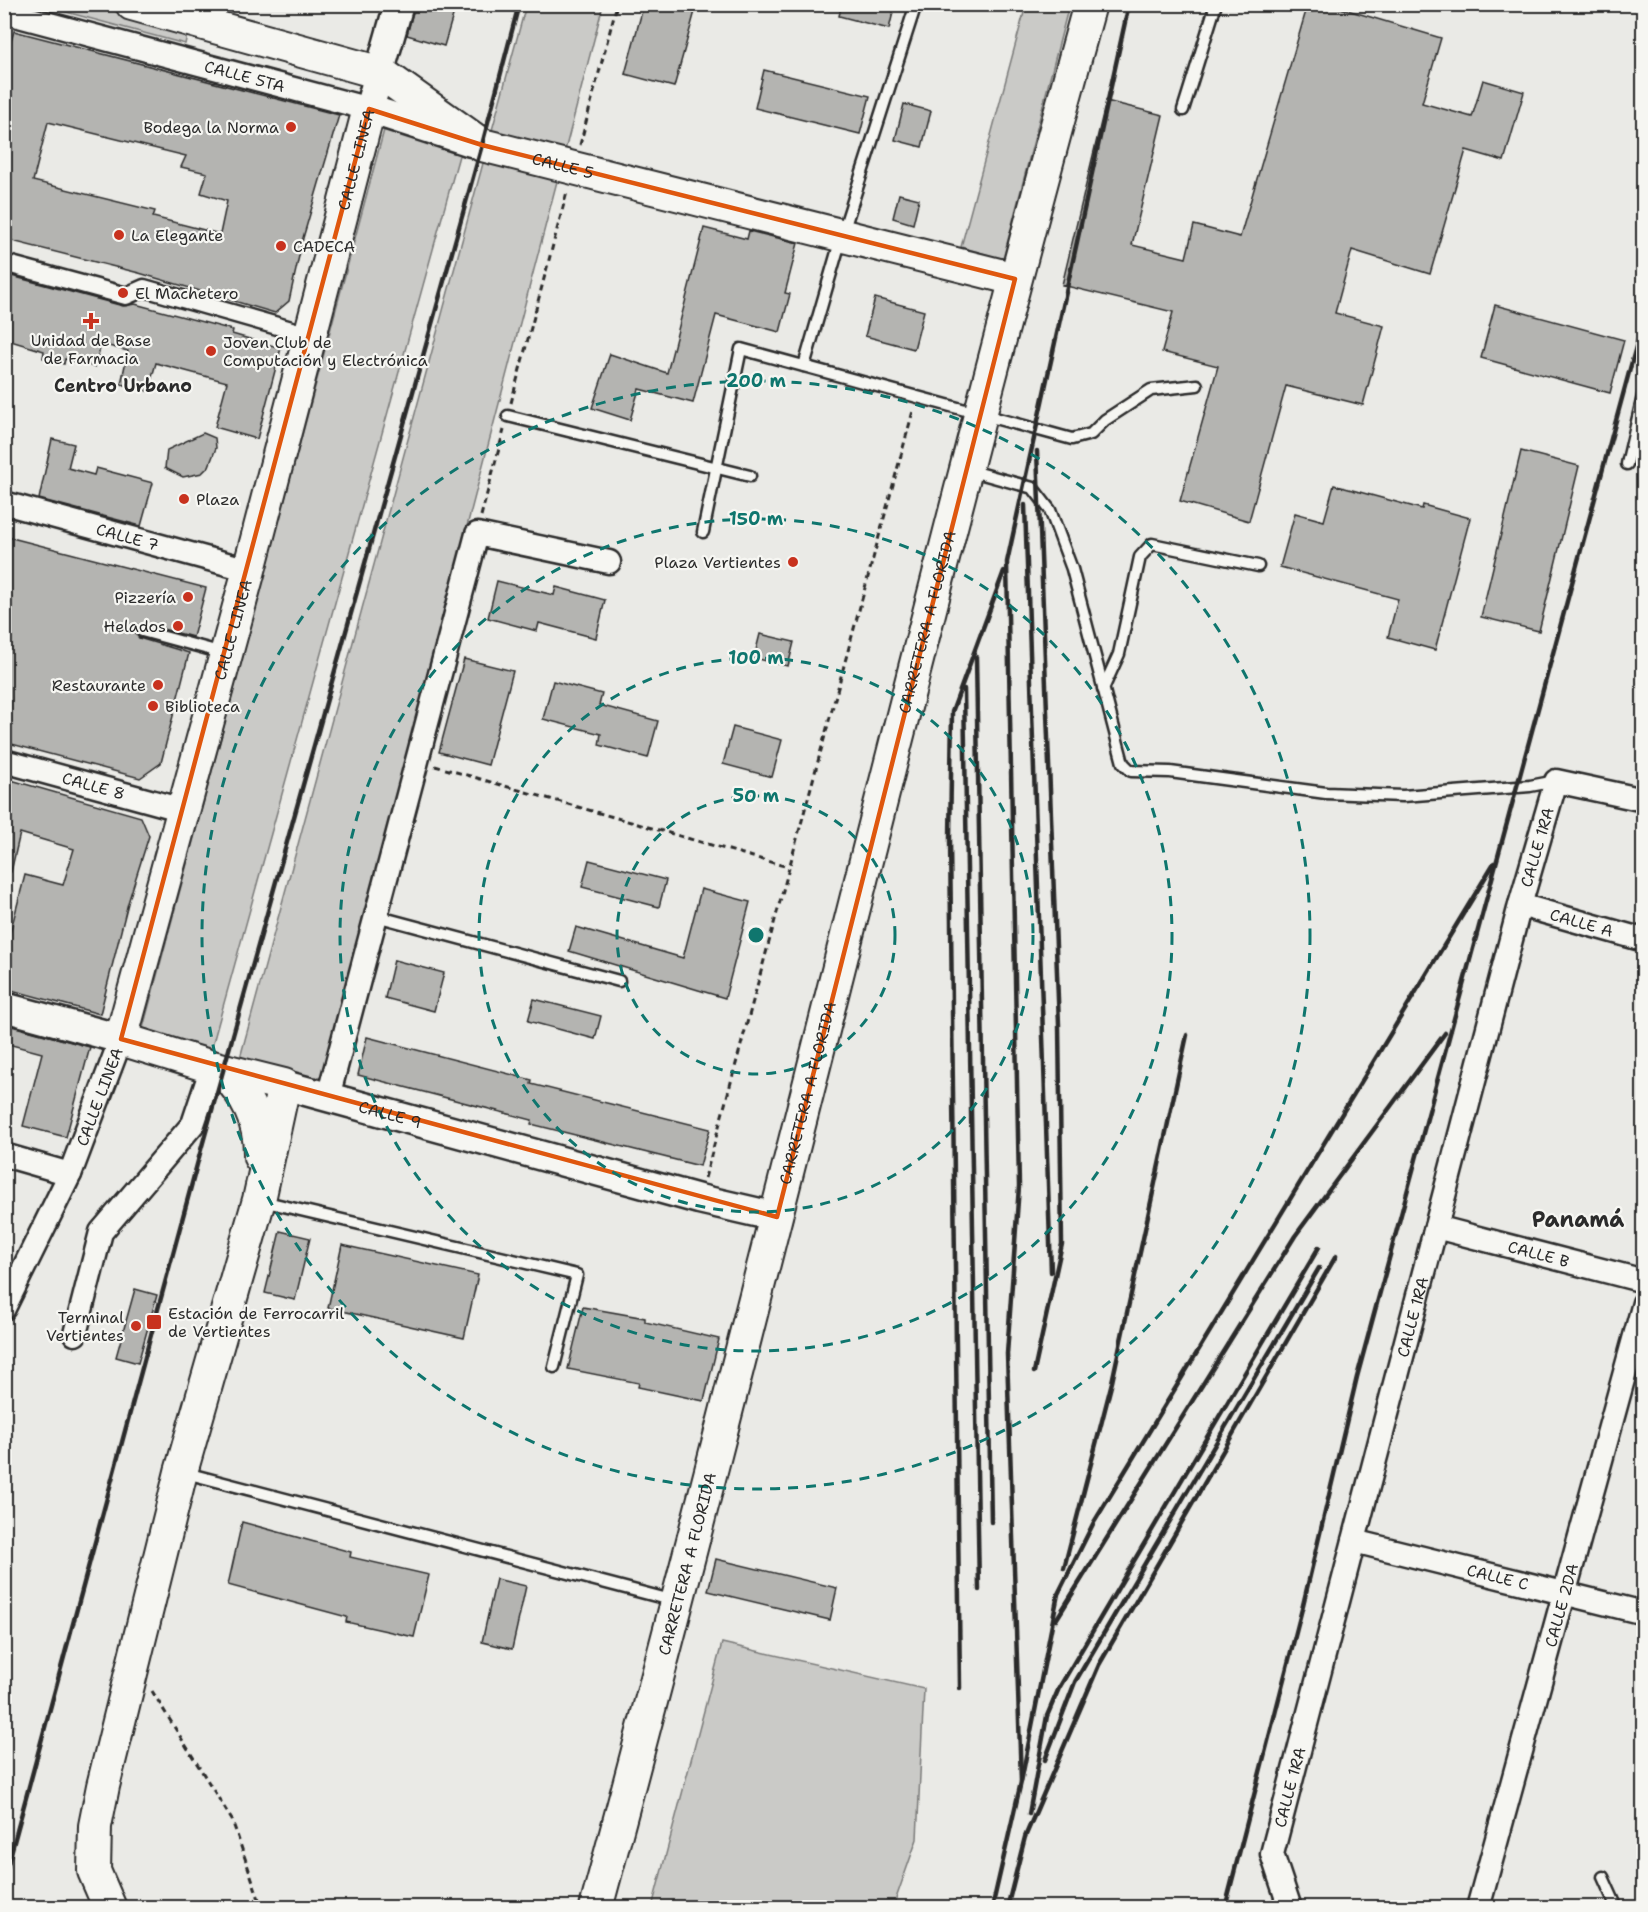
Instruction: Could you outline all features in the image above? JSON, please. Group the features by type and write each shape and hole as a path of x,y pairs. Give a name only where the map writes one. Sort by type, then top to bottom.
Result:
{"main road":[{"name":"CALLE 5","path":"132,4 381,72 482,145 1014,279"},
{"name":"CARRETERA A FLORIDA","path":"596,1908 678,1602 968,470 1014,279 1090,4"},
{"name":"CALLE LINEA","path":"121,1039 249,570 369,109"},
{"name":"CALLE 9","path":"121,1039 218,1069 284,1085"},
{"path":"218,1069 245,1094 257,1121 260,1146 259,1200"},
{"path":"110,1908 94,1871 95,1826 181,1472 259,1200 284,1085"}],"street":[{"name":"CALLE LINEA","path":"369,109 399,4"},
{"name":"CALLE 5TA","path":"4,12 369,109 482,145"},
{"path":"4,263 126,297 144,288 309,335"},
{"name":"CALLE 7","path":"4,503 249,570"},
{"path":"328,1097 477,534 609,562"},
{"name":"CALLE 8","path":"4,761 183,810"},
{"path":"1556,781 1644,800"},
{"name":"CALLE 1RA","path":"1290,1908 1272,1854 1520,905 1556,781"},
{"name":"CALLE A","path":"1520,905 1644,940"},
{"name":"CALLE 9","path":"4,1007 121,1039"},
{"name":"CALLE LINEA","path":"4,1308 70,1174 121,1039"},
{"path":"75,1334 101,1232 193,1124 218,1069"},
{"name":"CALLE 9","path":"284,1085 699,1199 777,1216"},
{"path":"4,1155 70,1174"},
{"name":"CALLE B","path":"1436,1227 1644,1281"},
{"name":"CALLE 2DA","path":"1478,1908 1644,1303"},
{"name":"CALLE C","path":"1354,1541 1644,1613"}],"lane":[{"path":"804,366 842,236 916,4"},
{"path":"1183,110 1216,4"},
{"path":"703,532 741,349 1072,439 1091,434 1105,420 1151,390 1197,385"},
{"path":"1627,464 1644,392"},
{"path":"508,416 750,476"},
{"path":"968,470 1032,488 1050,510 1072,569 1123,764 1131,771 1170,772 1326,793 1403,796 1530,786 1556,781"},
{"path":"1103,689 1119,654 1140,557 1152,544 1258,566"},
{"path":"142,631 226,654"},
{"path":"376,916 619,981"},
{"path":"259,1200 577,1275 554,1367"},
{"path":"181,1472 678,1602"},
{"path":"1603,1877 1617,1908"}],"path":[{"path":"477,534 617,4"},
{"path":"699,1199 916,398"},
{"path":"417,761 788,867"},
{"path":"134,1662 232,1820 262,1908"}],"highlighted area":[{"path":"369,109 482,145 1015,279 777,1217 121,1039"}],"shaded area":[{"path":"40,5 91,5 188,31 185,44"},
{"path":"526,5 603,5 324,1074 317,1078 240,1058"},
{"path":"1026,5 1069,5 1003,259 961,247"},
{"path":"384,130 460,152 211,1050 143,1028"},
{"path":"722,1643 924,1689 917,1839 893,1907 652,1907"}],"building":[{"path":"415,4 431,4 454,12 444,46 407,35"},
{"path":"644,4 697,4 674,87 625,74"},
{"path":"842,4 895,4 889,29 839,16"},
{"path":"1308,4 1327,4 1441,38 1422,103 1472,117 1483,80 1524,92 1504,161 1466,150 1430,274 1352,250 1335,313 1384,326 1363,405 1286,386 1249,521 1180,501 1218,366 1162,352 1173,312 1062,285 1106,101 1163,115 1132,245 1186,258 1194,225 1240,237"},
{"path":"14,31 339,115 303,238 289,301 275,313 139,273 4,239 4,65","holes":["48,122 186,156 181,167 207,173 201,193 227,201 220,234 153,217 155,211 33,181"]},
{"path":"764,70 870,96 860,134 755,108"},
{"path":"904,104 931,111 922,147 895,140"},
{"path":"899,194 919,199 913,224 893,218"},
{"path":"704,228 747,239 749,231 798,243 785,293 790,294 780,332 716,315 693,403 639,389 630,420 592,408 610,354 667,373"},
{"path":"4,274 123,306 135,304 233,330 232,334 281,348 257,439 215,427 227,382 156,363 148,391 121,384 128,351 101,344 95,367 65,359 64,364 43,358 44,351 4,339"},
{"path":"875,298 924,311 914,349 865,336"},
{"path":"1495,305 1624,340 1610,393 1481,358"},
{"path":"203,433 215,438 216,448 209,466 202,473 183,477 165,468 167,450"},
{"path":"52,439 74,444 68,468 94,475 96,468 153,483 141,526 39,499"},
{"path":"1521,451 1579,466 1539,631 1481,617"},
{"path":"1334,485 1422,509 1423,505 1470,518 1435,650 1388,637 1398,599 1280,567 1295,513 1324,521"},
{"path":"4,536 206,588 193,637 144,624 135,628 135,633 139,638 189,653 161,763 140,778 4,742"},
{"path":"497,581 554,595 556,587 605,600 596,638 539,623 537,631 488,618"},
{"path":"760,634 794,642 788,666 754,658"},
{"path":"464,659 513,671 488,765 439,752"},
{"path":"553,681 602,694 599,705 658,721 648,758 599,745 601,734 543,719"},
{"path":"733,727 782,740 772,777 723,764"},
{"path":"4,778 141,817 149,836 128,903 100,1014 4,988 4,940 8,941 25,875 63,885 74,849 20,833 11,872 4,872"},
{"path":"589,860 666,880 659,907 582,887"},
{"path":"701,889 750,902 725,998 569,951 576,927 683,958"},
{"path":"394,960 444,973 434,1011 385,998"},
{"path":"534,999 601,1016 595,1039 528,1021"},
{"path":"4,1024 90,1047 66,1137 23,1126 42,1053 4,1043"},
{"path":"367,1037 532,1080 531,1084 710,1129 700,1166 531,1124 532,1120 358,1075"},
{"path":"280,1231 310,1238 295,1300 265,1293"},
{"path":"342,1245 478,1275 464,1338 328,1308"},
{"name":"Terminal Vertientes","path":"135,1289 157,1295 138,1363 116,1357"},
{"path":"583,1307 645,1318 645,1322 719,1339 704,1401 638,1387 639,1383 568,1369"},
{"path":"242,1522 351,1552 350,1557 429,1575 414,1637 346,1622 347,1617 228,1585"},
{"path":"716,1559 837,1588 830,1620 708,1591"},
{"path":"496,1579 526,1586 512,1649 482,1642"}],"railway":[{"path":"4,1879 202,1146 482,145 519,4"},
{"path":"1021,1782 1007,1354 1019,1186 1007,562 1129,4"},
{"path":"1225,1908 1303,1605 1357,1377 1644,317"},
{"path":"1034,1372 1062,1244 1059,1025 1037,451"},
{"path":"1025,505 1051,1272"},
{"path":"960,1688 950,839 952,712 1004,571"},
{"path":"976,657 991,1522"},
{"path":"964,689 979,1590"},
{"path":"992,1908 1021,1782 1058,1594 1093,1524 1494,863"},
{"path":"1056,1620 1295,1236 1445,1033"},
{"path":"1064,1568 1112,1382 1187,1035"},
{"path":"1029,1814 1047,1716 1059,1688 1319,1247"},
{"path":"1007,1908 1025,1837 1099,1665 1336,1256"},
{"path":"1045,1760 1075,1682 1319,1268"}],"place":[{"name":"Bodega la Norma","path":"291,127"},
{"name":"La Elegante","path":"119,235"},
{"name":"CADECA","path":"281,246"},
{"name":"El Machetero","path":"123,293"},
{"name":"Unidad de Base de Farmacia","path":"91,321"},
{"name":"Joven Club de Computación y Electrónica","path":"211,351"},
{"name":"Plaza","path":"184,499"},
{"name":"Plaza Vertientes","path":"793,562"},
{"name":"Pizzería","path":"188,597"},
{"name":"Helados","path":"178,626"},
{"name":"Restaurante","path":"158,685"},
{"name":"Biblioteca","path":"153,706"},
{"name":"Estación de Ferrocarril de Vertientes","path":"154,1322"},
{"name":"Terminal Vertientes","path":"136,1326"}],"district":[{"name":"Centro Urbano","path":"123,386"},
{"name":"Panamá","path":"1578,1219"}]}
